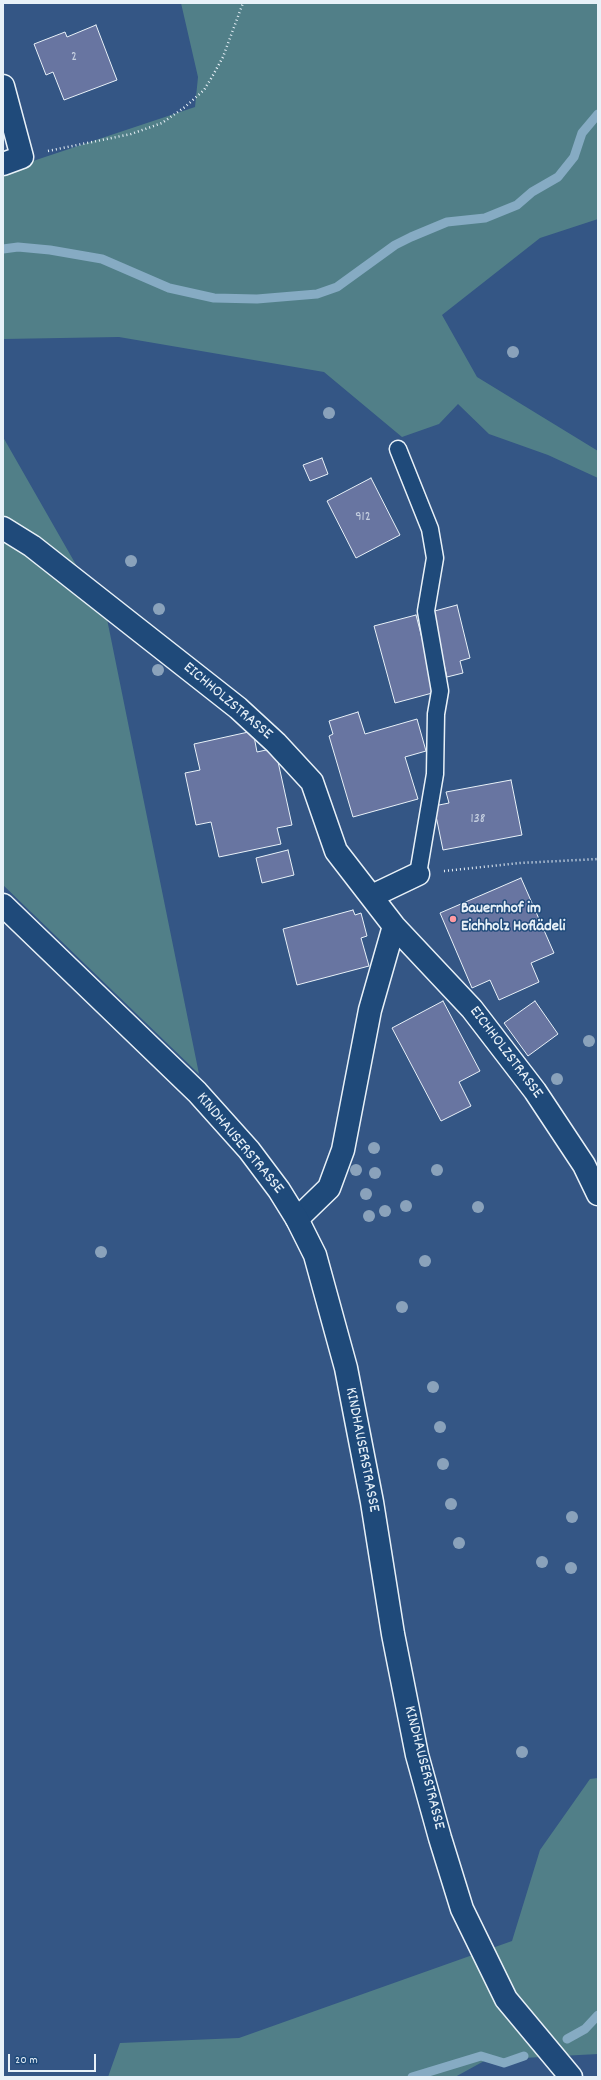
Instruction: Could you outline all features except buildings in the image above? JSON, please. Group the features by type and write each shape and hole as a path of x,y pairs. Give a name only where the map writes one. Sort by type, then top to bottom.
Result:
{"street":[{"path":"3,86 12,160"},
{"name":"EICHHOLZSTRASSE","path":"3,528 32,546 238,708 276,743 312,782 336,851 394,926 472,1009 535,1091 584,1165 598,1194"},
{"path":"372,896 418,874"},
{"name":"KINDHAUSERSTRASSE","path":"3,905 196,1092 248,1150 279,1190 297,1219 315,1255 346,1368 372,1502 393,1634 417,1755 440,1838 462,1909 506,1999 571,2077"},
{"path":"297,1219 329,1188 343,1150 370,1010 394,926"}],"lane":[{"path":"398,449 430,529 435,558 426,611 440,691 436,714 435,774 418,874"}],"path":[{"path":"12,160 131,134 162,123 180,111 204,90 212,77 222,57 243,3"},
{"path":"418,874 520,863 598,859"}],"green space":[{"path":"181,3 598,3 598,219 540,238 442,315 477,377 598,451 598,478 548,455 489,434 458,404 439,424 402,437 324,372 119,337 3,339 3,171 195,107 198,77"},
{"path":"3,437 107,619 199,1074 3,885"},
{"path":"598,1778 598,2054 486,2060 455,2077 108,2077 120,2043 239,2038 512,1941 540,1850 590,1779"}],"waterway":[{"path":"3,249 18,247 50,250 102,259 169,288 214,298 257,299 317,294 337,287 395,245 411,237 447,222 485,218 517,205 532,192 558,177 574,157 582,133 598,114"},
{"path":"567,2039 585,2029 598,2015"},
{"path":"412,2077 481,2056 504,2063 524,2056"}],"place":[{"name":"Bauernhof im Eichholz Hoflädeli","path":"453,919"}]}
